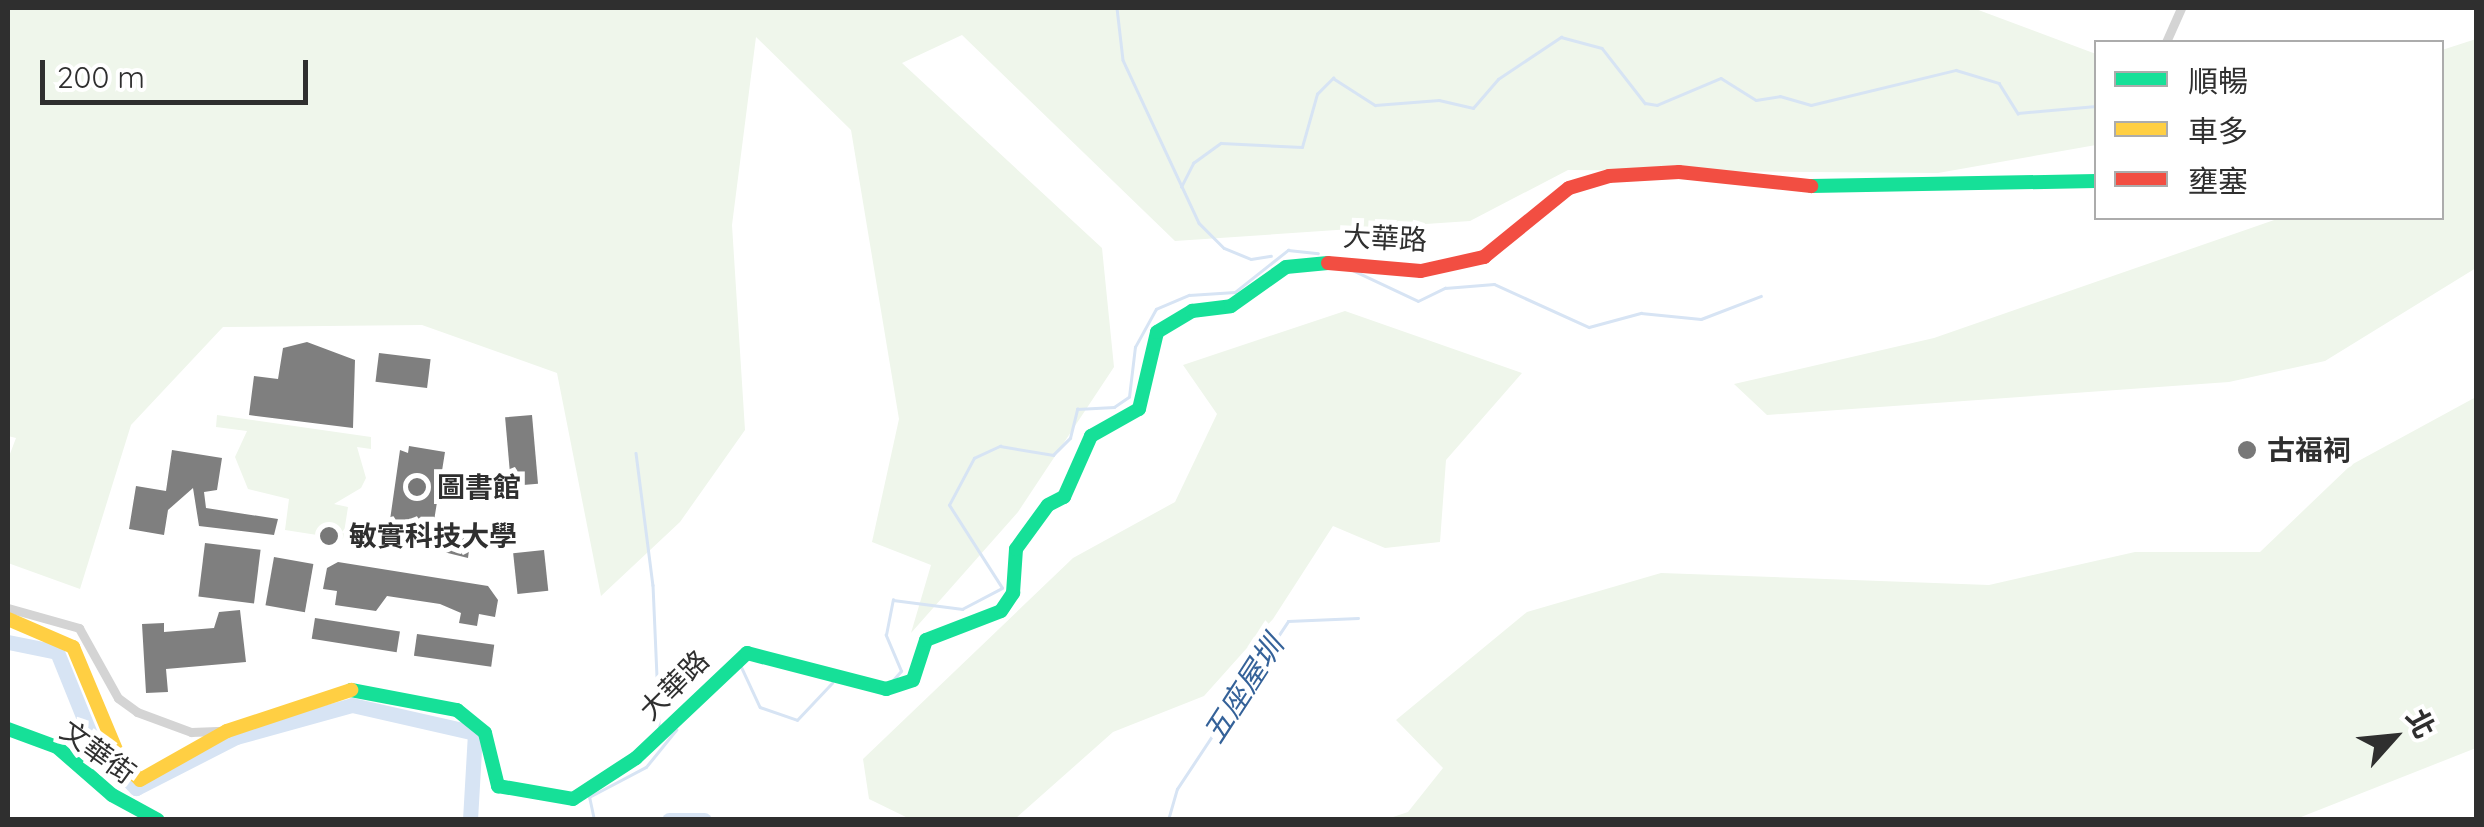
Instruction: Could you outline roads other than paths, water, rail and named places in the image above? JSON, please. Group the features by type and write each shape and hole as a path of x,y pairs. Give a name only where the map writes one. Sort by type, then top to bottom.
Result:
{"street":[{"path":"2167,40 2181,8"},
{"name":"大華路","path":"8,620 73,647 132,778 149,778 226,731 354,689 456,710 484,733 498,786 562,801 636,758 747,653 853,682 900,687 912,680 926,640 1001,611 1013,593 1016,549 1048,505 1064,498 1092,436 1140,408 1157,332 1192,311 1231,306 1286,267 1352,260 1420,271 1484,257 1556,196 1609,176 1678,172 1853,191 2094,182"},
{"name":"大華路","path":"8,608 79,628 118,698 136,712 191,732 226,731"},
{"name":"文華街","path":"8,729 57,747 112,795 158,820"}],"waterway":[{"path":"1117,8 1123,60 1199,223 1224,248 1251,259 1271,256"},
{"path":"1181,187 1193,163 1221,143 1302,147 1317,94 1333,78 1375,105 1439,100 1473,108 1498,79 1561,37 1602,48 1645,103 1657,105 1721,78 1756,100 1780,96 1811,105 1956,70 1999,83 2018,113 2094,106"},
{"path":"893,680 901,671 886,635 893,600 962,609 1002,588 949,505 974,458 1000,446 1053,455 1070,438 1077,409 1114,407 1129,397 1135,347 1156,309 1189,295 1235,292 1288,250 1318,253"},
{"path":"1348,268 1418,301 1445,288 1494,284 1589,327 1641,313 1701,319 1761,296"},
{"path":"636,453 653,585 659,725"},
{"name":"五座屋圳","path":"1168,820 1177,789 1288,621 1358,618"},
{"name":"五座屋圳","path":"8,642 57,652 95,746 136,788 236,737 352,705 475,733 470,820"},
{"path":"741,666 760,707 797,720 832,683"},
{"path":"594,820 589,797 646,767 676,730"},
{"name":"五座屋圳","path":"669,820 704,820"}],"place":[{"name":"古福祠","path":"2247,450"},
{"name":"圖書館","path":"417,487"},
{"name":"敏實科技大學","path":"329,536"}]}
